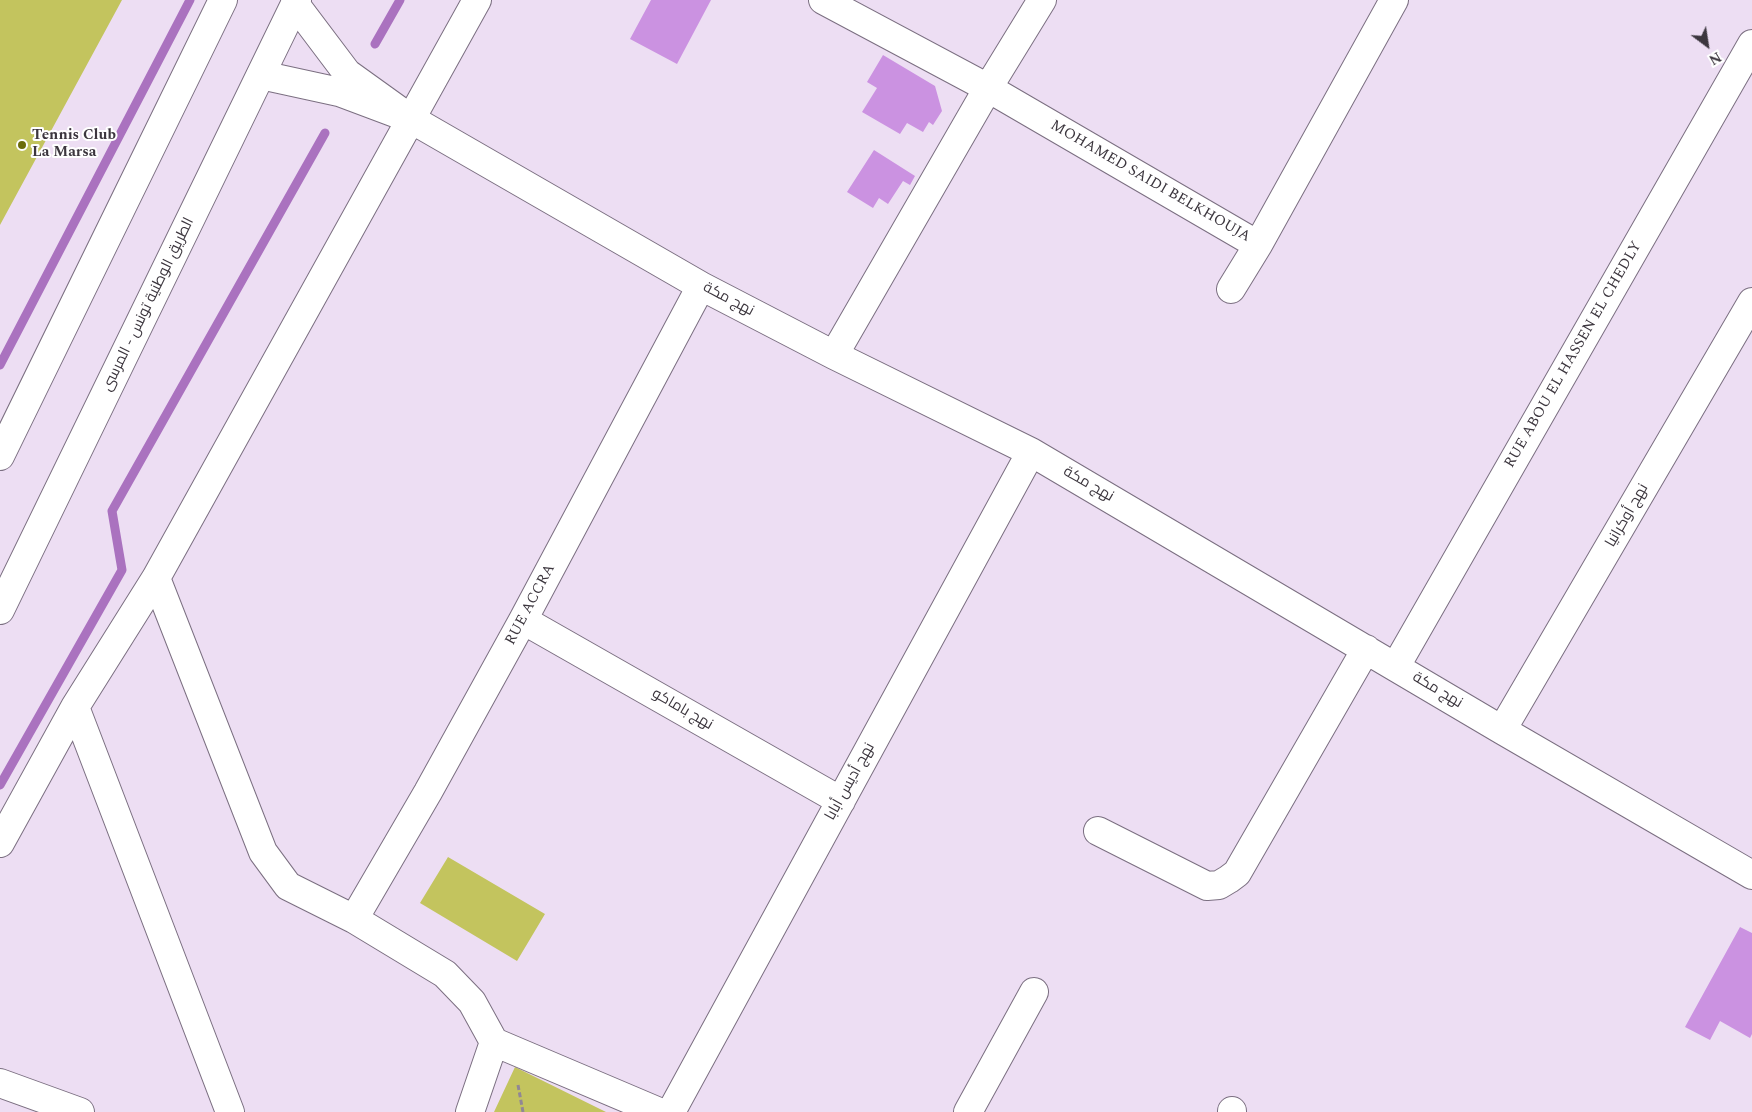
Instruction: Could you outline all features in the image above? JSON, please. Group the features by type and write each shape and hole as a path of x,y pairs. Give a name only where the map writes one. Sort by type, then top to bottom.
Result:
{"main road":[{"path":"0,456 223,0"},
{"path":"0,843 75,708 156,578 477,0"},
{"name":"MOHAMED SAIDI BELKHOUJA","path":"823,0 988,88 1258,245 1394,0"},
{"path":"834,355 988,88 1042,0"},
{"path":"296,2 347,72 411,119"},
{"name":"الطريق الوطنية تونس - المرسى","path":"0,610 296,2"},
{"name":"RUE ABOU EL HASSEN EL CHEDLY","path":"1396,666 1752,44"},
{"path":"261,75 339,92 411,119"},
{"name":"نهج مكة","path":"411,119 701,286 834,355 1031,452 1502,730 1749,865"},
{"path":"1231,289 1258,245"},
{"name":"RUE ACCRA","path":"354,919 428,792 524,620 701,286"},
{"name":"نهج أوكرانيا","path":"1502,730 1744,335 1752,302"},
{"name":"نهج أديس أبابا","path":"670,1112 1031,452"},
{"path":"156,578 264,852 288,886 354,919 445,974 472,1002 494,1042 659,1112"},
{"name":"نهج باماكو","path":"524,620 841,801"},
{"path":"1098,831 1207,886 1219,885 1229,880 1237,874 1366,649"},
{"path":"75,708 230,1112"},
{"path":"968,1112 1034,992"},
{"path":"470,1112 494,1042"},
{"path":"0,1083 80,1112"}],"shaded area":[{"name":"Tennis Club La Marsa","path":"0,0 122,0 0,225"},
{"path":"448,857 545,914 517,961 420,903"},
{"path":"515,1067 606,1112 494,1112"}],"building":[{"path":"651,0 711,0 677,64 630,39"},
{"path":"883,55 935,86 942,111 933,125 929,122 923,132 907,123 900,134 862,112 877,88 867,82"},
{"path":"874,150 915,176 910,185 903,181 888,204 879,198 873,208 847,192"},
{"path":"1740,927 1752,933 1752,1034 1750,1038 1720,1021 1710,1040 1685,1027"}],"waterway":[{"path":"0,365 190,0"},
{"path":"375,44 400,0"},
{"path":"0,785 122,570 112,511 325,133"}],"place":[{"name":"Tennis Club La Marsa","path":"22,145"}]}
